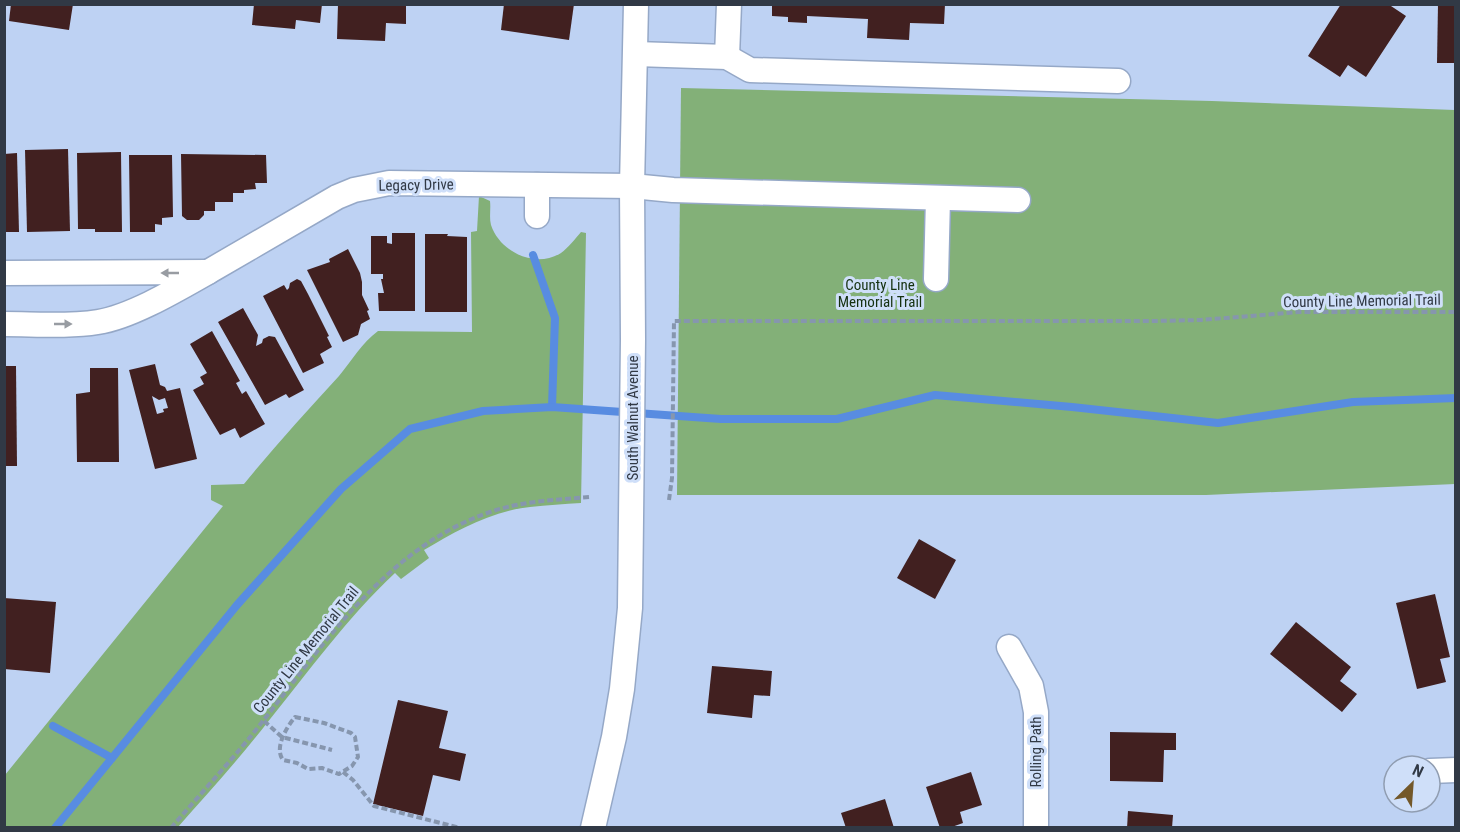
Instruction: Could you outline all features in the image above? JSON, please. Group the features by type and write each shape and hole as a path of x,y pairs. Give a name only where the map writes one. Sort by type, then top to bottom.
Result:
{"street":[{"name":"South Walnut Avenue","path":"593,828 606,779 622,689 630,608 632,186 636,4"},
{"path":"727,57 729,4"},
{"path":"636,54 727,57 750,70 1118,81"},
{"name":"Legacy Drive","path":"4,324 100,322 166,295 208,273 337,197 354,190 389,183 632,186 673,190 1018,200"},
{"path":"537,185 537,216"},
{"path":"936,279 938,198"},
{"path":"4,273 208,273"},
{"name":"Rolling Path","path":"1008,647 1031,686 1036,712 1036,828"}],"path":[{"name":"County Line Memorial Trail","path":"669,500 672,478 674,321 1155,321 1201,320 1298,312 1455,312"},
{"name":"County Line Memorial Trail","path":"171,828 264,721 307,663 368,592 393,569 421,548 457,526 489,512 514,505 589,497"},
{"path":"298,717 347,731 355,737 358,752 352,766 344,772 335,774 322,768 308,769 297,763 285,762 279,756 284,737 293,719 298,717"},
{"path":"264,721 284,737 332,750"},
{"path":"344,772 374,806 460,828"}],"green space":[{"name":"County Line Memorial Trail","path":"681,88 1212,101 1455,110 1455,484 1206,495 677,495"},
{"path":"479,196 490,201 490,222 496,235 510,250 520,255 540,259 551,257 564,251 581,232 586,233 581,503 516,509 488,517 424,550 429,558 401,579 395,573 344,627 246,750 178,827 5,828 5,775 223,506 211,500 211,485 244,484 339,376 362,346 378,331 472,332 471,232 477,231"}],"building":[{"path":"11,4 73,4 69,30 9,21"},
{"path":"254,4 322,4 320,23 296,20 295,29 252,25"},
{"path":"338,4 406,4 406,24 386,23 385,41 337,39"},
{"path":"504,4 574,4 569,40 501,30"},
{"path":"772,4 945,4 944,24 910,23 909,40 867,38 868,19 807,16 807,23 788,22 788,17 772,16"},
{"path":"1341,4 1388,4 1406,16 1366,77 1348,65 1340,77 1308,56"},
{"path":"1438,4 1456,4 1456,63 1437,63"},
{"path":"68,149 70,231 27,232 25,150"},
{"path":"121,152 122,232 95,232 95,229 78,229 77,153"},
{"path":"17,153 19,232 4,232 4,154"},
{"path":"181,154 266,155 267,183 255,183 256,189 244,190 244,193 233,193 233,202 215,202 215,211 204,211 204,215 199,220 187,220 182,216"},
{"path":"129,155 172,155 173,217 162,218 162,225 155,224 155,232 130,232"},
{"path":"392,233 415,233 415,311 379,311 378,293 384,293 381,279 383,279 383,274 371,274 371,236 387,236 387,243 392,244"},
{"path":"425,234 467,237 467,312 425,312"},
{"path":"348,249 360,273 362,295 369,310 367,311 370,319 361,324 358,335 343,342 307,270 330,262 329,259"},
{"path":"297,279 301,281 308,294 329,336 327,337 332,347 320,354 324,363 303,373 263,296 284,285 287,290 290,283"},
{"path":"243,308 258,335 256,346 269,336 275,337 304,390 289,398 286,394 265,405 218,322"},
{"path":"212,331 240,381 236,383 242,394 246,391 265,424 240,438 235,428 220,435 193,390 204,384 200,377 207,373 190,344"},
{"path":"155,364 160,385 167,391 180,388 197,459 155,469 129,370","holes":["152,396 159,400 165,398 168,408 157,414"]},
{"path":"4,366 16,366 17,466 4,466"},
{"path":"90,368 118,368 119,462 77,462 76,394 90,392"},
{"path":"919,539 956,560 935,599 897,578"},
{"path":"1435,594 1450,657 1440,659 1446,682 1417,689 1396,603"},
{"path":"4,598 56,602 50,673 4,669"},
{"path":"1296,622 1351,667 1340,681 1357,694 1342,712 1270,654"},
{"path":"712,666 772,671 770,696 754,695 752,718 707,713"},
{"path":"398,700 448,711 439,748 466,754 460,781 433,775 423,816 373,804"},
{"path":"1110,732 1176,733 1176,750 1164,750 1163,782 1110,781"},
{"path":"971,772 982,805 960,812 963,823 949,828 940,828 926,787"},
{"path":"885,799 894,828 846,828 841,813"},
{"path":"1128,811 1173,815 1172,828 1127,828"}],"waterway":[{"path":"533,255 555,318 552,407"},
{"path":"55,828 237,605 341,489 410,429 483,411 552,407 721,419 837,419 935,395 1218,423 1353,402 1456,398"},
{"path":"53,726 112,758"}]}
